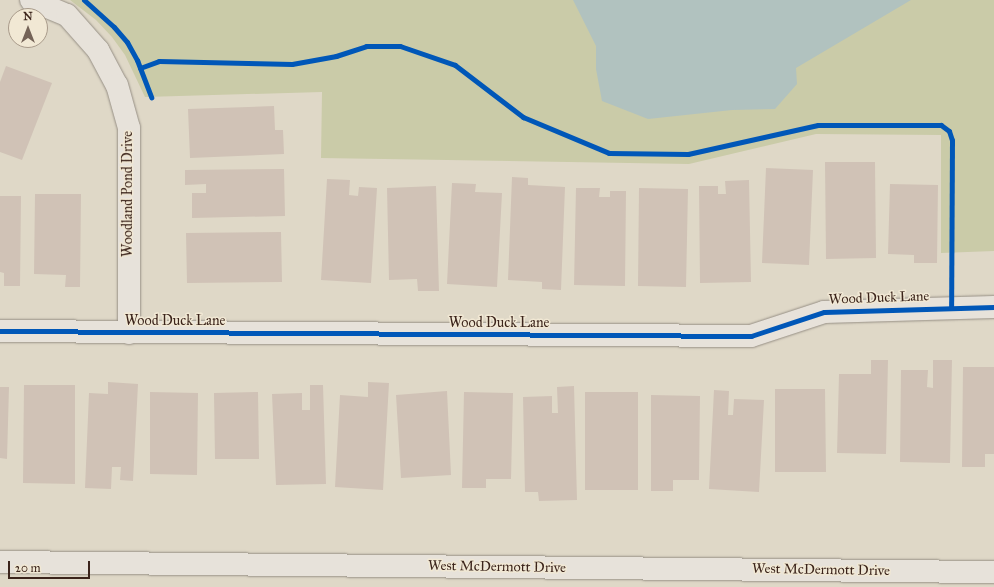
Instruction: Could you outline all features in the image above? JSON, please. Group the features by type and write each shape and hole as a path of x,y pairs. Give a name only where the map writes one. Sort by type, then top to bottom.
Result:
{"street":[{"name":"Woodland Pond Drive","path":"31,0 67,15 98,50 117,85 129,128 128,333"},
{"name":"Wood Duck Lane","path":"0,331 751,336 824,312 994,307"},
{"name":"West McDermott Drive","path":"0,562 994,572"}],"green space":[{"path":"70,0 994,0 994,251 941,253 941,135 816,134 689,164 321,158 322,92 145,97 125,55 112,37 96,20"}],"shaded area":[{"path":"573,0 911,0 796,68 797,84 775,109 732,110 648,119 602,101 596,69 596,46"}],"building":[{"path":"6,66 52,83 22,160 0,152 0,82"},
{"path":"274,106 275,130 283,130 284,154 190,158 188,109"},
{"path":"825,162 875,162 876,258 826,259"},
{"path":"766,168 813,170 809,265 762,263"},
{"path":"284,169 285,216 192,218 192,193 206,193 206,184 185,185 185,170"},
{"path":"512,177 528,178 528,185 565,187 561,290 542,289 542,282 508,280"},
{"path":"327,179 350,180 349,195 358,196 359,187 377,188 371,283 321,280"},
{"path":"749,180 751,282 700,283 699,186 718,186 718,194 726,194 725,181"},
{"path":"452,183 476,184 475,192 502,193 497,287 447,284"},
{"path":"890,184 938,185 937,263 914,263 914,255 888,254"},
{"path":"436,186 439,291 418,291 417,279 389,280 387,188"},
{"path":"576,188 600,188 599,197 610,197 610,191 626,191 625,286 574,285"},
{"path":"639,188 688,189 686,287 638,286"},
{"path":"35,194 81,194 80,287 65,287 66,275 34,274"},
{"path":"0,196 21,196 20,286 4,286 4,273 0,272"},
{"path":"281,232 282,282 187,283 186,233"},
{"path":"871,360 888,360 886,454 837,453 839,374 871,374"},
{"path":"933,360 952,360 950,463 900,462 901,370 928,370 927,387 933,388"},
{"path":"963,367 994,367 994,454 985,454 985,467 962,467"},
{"path":"108,382 138,384 133,481 120,480 121,467 112,467 111,489 85,488 89,393 108,394"},
{"path":"368,382 389,383 383,490 335,487 340,395 368,397"},
{"path":"24,385 75,385 75,484 23,483"},
{"path":"310,385 323,385 326,484 276,485 272,394 302,393 302,410 310,410"},
{"path":"574,386 577,500 539,501 538,492 525,492 523,397 552,396 552,413 558,413 557,387"},
{"path":"0,387 9,387 7,459 0,458"},
{"path":"775,389 825,389 826,472 775,472"},
{"path":"714,390 729,391 728,415 733,415 734,399 764,400 759,492 709,489"},
{"path":"447,391 451,475 401,478 396,395"},
{"path":"150,392 198,393 197,475 150,474"},
{"path":"258,392 259,459 215,459 214,393"},
{"path":"464,392 513,393 511,479 486,479 486,488 462,488"},
{"path":"585,392 638,392 638,490 585,490"},
{"path":"651,395 700,396 699,480 673,480 673,491 651,491"}],"cycle path":[{"path":"84,0 114,27 127,42 137,60 151,97"},
{"path":"140,68 159,61 292,64 336,56 366,46 400,46 455,65 523,117 609,153 688,154 818,125 941,125 949,131 952,140 951,308"},
{"path":"0,331 751,336 824,312 994,307"}]}
